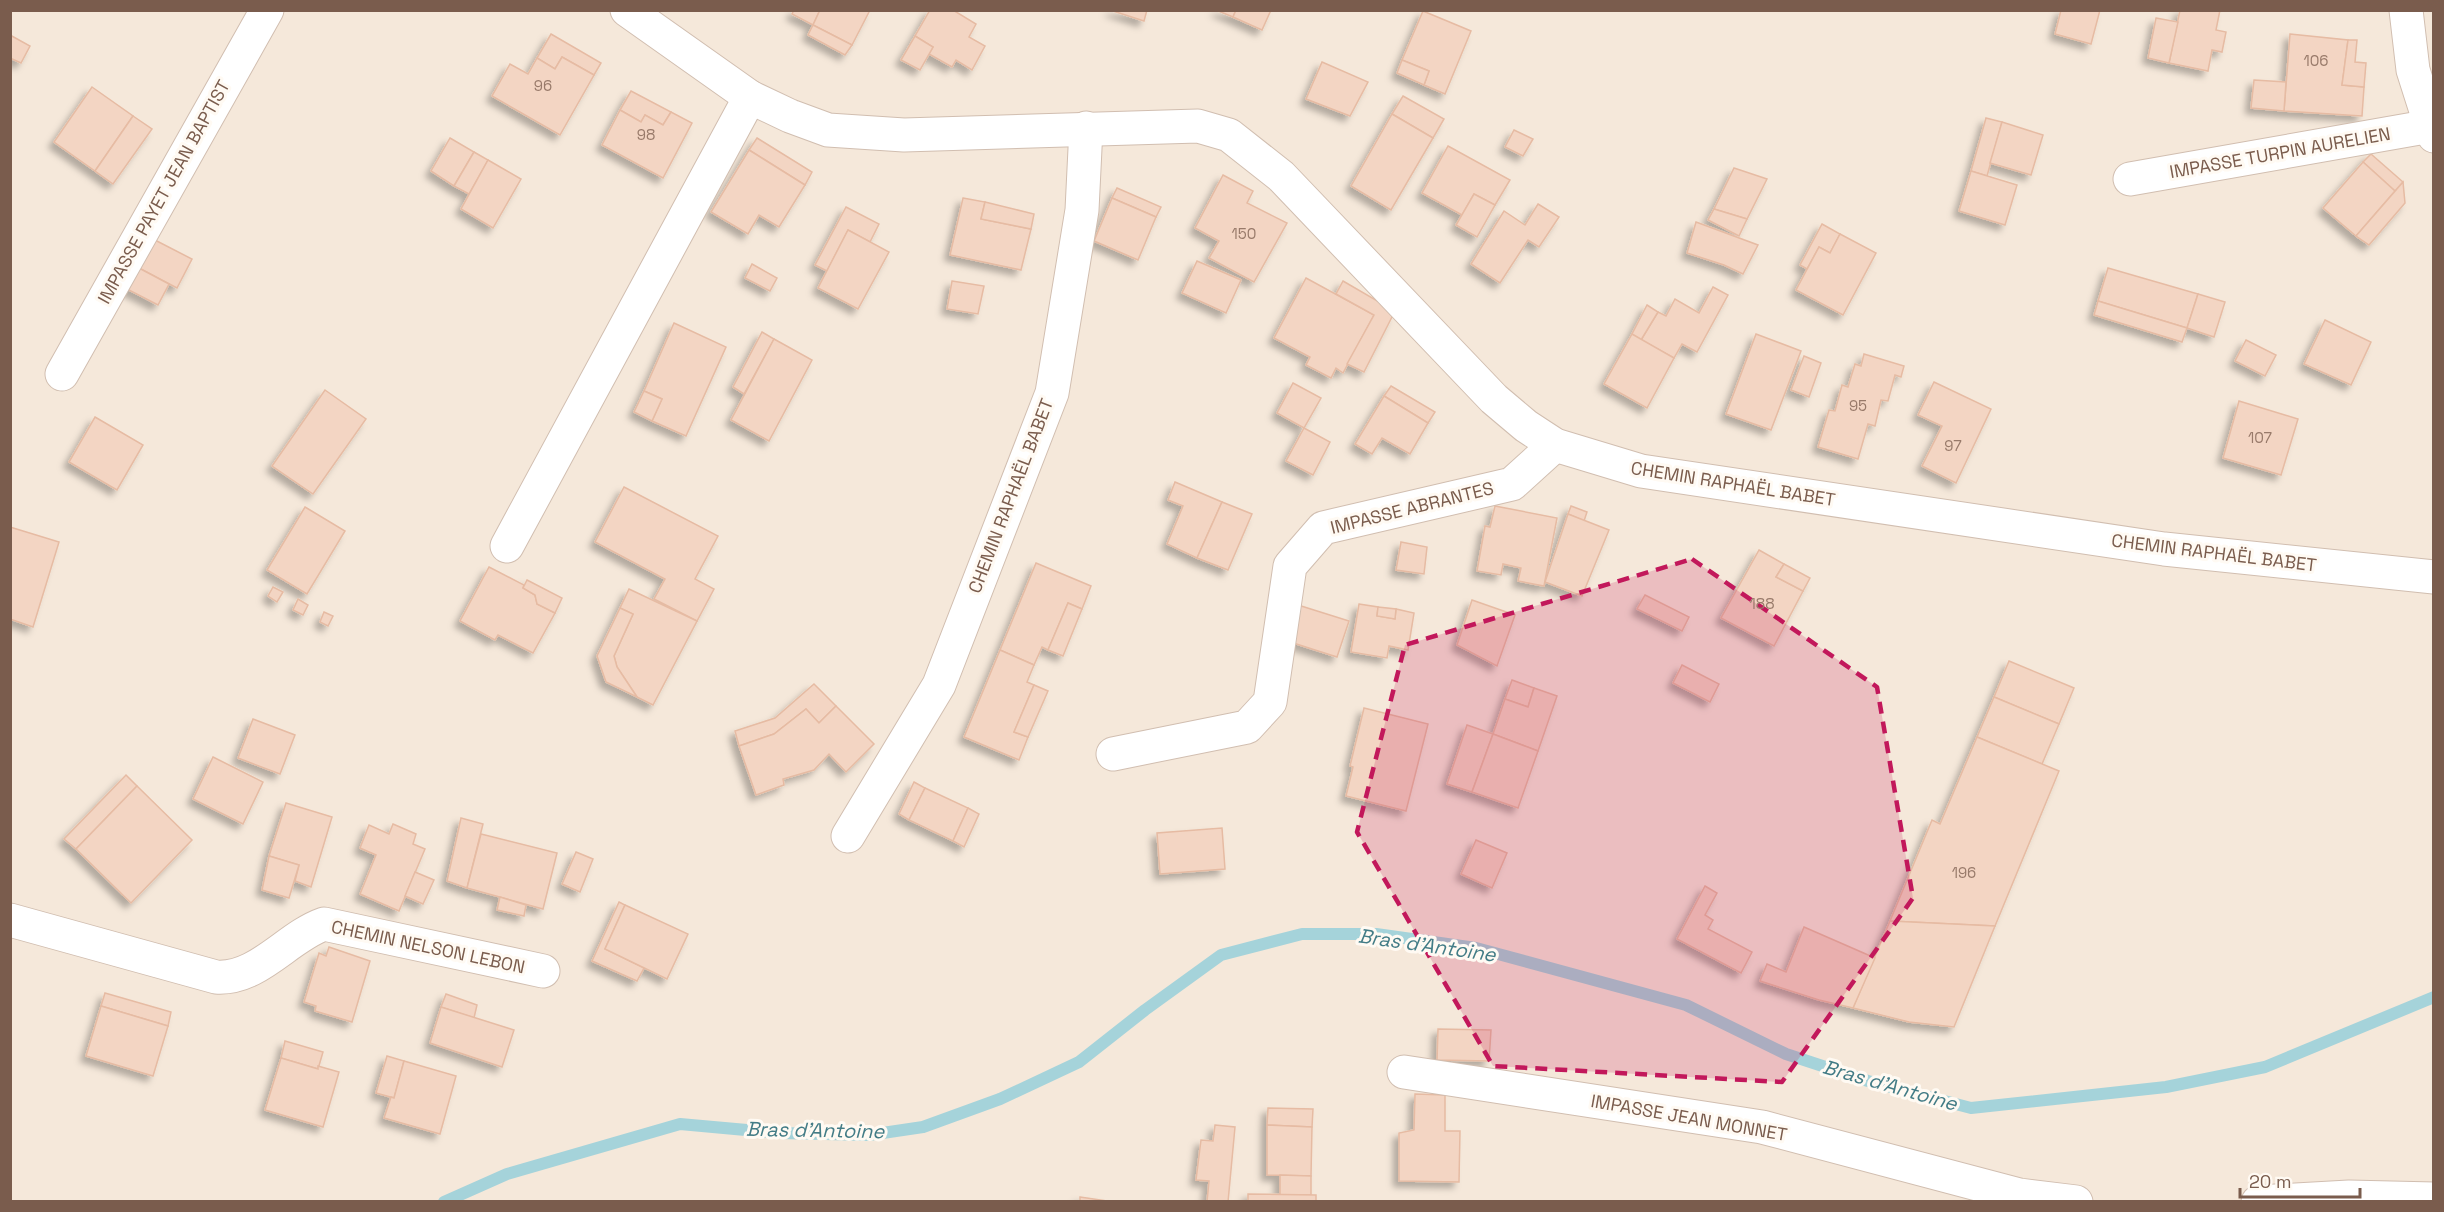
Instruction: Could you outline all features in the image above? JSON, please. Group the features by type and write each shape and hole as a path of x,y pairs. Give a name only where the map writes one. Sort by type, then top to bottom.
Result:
{"street":[{"name":"IMPASSE PAYET JEAN BAPTIST","path":"62,374 267,10"},
{"name":"CHEMIN RAPHAËL BABET","path":"627,10 750,97 790,116 828,130 904,135 1198,126 1229,135 1281,176 1494,399 1526,426 1555,445 1653,473 2164,549 2433,577"},
{"path":"2406,10 2413,70 2432,131"},
{"path":"507,546 750,97"},
{"name":"CHEMIN RAPHAËL BABET","path":"848,836 939,685 1052,393 1082,210 1086,128"},
{"name":"IMPASSE TURPIN AURELIEN","path":"2130,179 2432,131"},
{"name":"IMPASSE ABRANTES","path":"1113,754 1247,727 1270,702 1290,566 1323,528 1512,484 1555,445"},
{"name":"CHEMIN NELSON LEBON","path":"10,920 216,977 227,978 250,970 301,934 324,924 543,971"},
{"name":"IMPASSE JEAN MONNET","path":"1404,1072 1762,1127 2019,1195 2076,1202"},
{"path":"2258,1202 2349,1197 2433,1199"}],"highlighted area":[{"path":"1692,559 1877,687 1913,898 1782,1082 1493,1066 1357,832 1405,645"}],"shaded area":[{"path":"11,11 2433,11 2433,1201 11,1201"}],"building":[{"path":"794,10 820,10 813,25 792,14"},
{"path":"820,10 870,10 852,45 813,25"},
{"path":"930,10 953,10 976,24 969,37 985,46 972,70 956,60 952,67 929,54 933,47 915,36"},
{"path":"1110,10 1147,10 1144,21"},
{"path":"1216,10 1236,10 1233,17"},
{"path":"1236,10 1271,10 1262,30 1233,17"},
{"path":"2061,10 2100,10 2091,44 2055,34"},
{"path":"2180,10 2220,10 2216,30 2226,32 2222,52 2212,50 2208,71 2169,63"},
{"path":"1423,11 1471,31 1445,94 1424,85 1429,71 1402,60"},
{"path":"2156,18 2178,22 2169,63 2148,58"},
{"path":"813,25 852,45 845,55 808,35"},
{"path":"551,34 601,63 594,75 562,57 555,69 537,58"},
{"path":"2290,34 2348,40 2342,85 2364,87 2362,116 2284,111"},
{"path":"10,35 30,46 21,63 10,58"},
{"path":"915,36 933,47 920,70 901,60"},
{"path":"2348,40 2357,40 2355,62 2366,63 2364,87 2342,85"},
{"path":"562,57 594,75 560,135 492,96 510,64 528,74 537,58 555,69"},
{"path":"1402,60 1429,71 1424,85 1397,73"},
{"path":"1322,62 1368,82 1350,116 1306,99"},
{"path":"2254,80 2286,82 2284,111 2251,108"},
{"path":"92,87 133,116 95,171 54,142"},
{"path":"631,91 671,112 663,125 645,115 641,122 620,110"},
{"path":"1403,96 1444,119 1433,138 1392,114"},
{"path":"620,110 641,122 645,115 663,125 671,112 692,123 663,178 602,145"},
{"path":"1392,114 1433,138 1391,210 1351,186"},
{"path":"133,116 152,129 113,184 95,171"},
{"path":"1986,118 2002,122 1987,176 1971,171"},
{"path":"2002,122 2043,135 2031,175 1990,163"},
{"path":"1514,130 1533,139 1523,156 1505,147"},
{"path":"450,138 474,152 454,186 431,171"},
{"path":"757,138 812,172 805,185 749,150"},
{"path":"1448,146 1510,180 1495,205 1474,194 1462,215 1422,193"},
{"path":"749,150 805,185 779,227 759,215 748,234 711,212"},
{"path":"474,152 488,160 469,194 454,186"},
{"path":"2371,154 2403,182 2395,191 2363,162"},
{"path":"488,160 521,179 493,228 461,209"},
{"path":"2363,162 2395,191 2356,236 2323,208"},
{"path":"1734,168 1767,179 1747,219 1714,209"},
{"path":"1971,171 2017,185 2005,225 1959,211"},
{"path":"1223,175 1253,191 1247,203 1287,223 1254,282 1209,258 1219,241 1195,228"},
{"path":"2403,182 2405,203 2369,245 2356,236"},
{"path":"1117,188 1161,207 1156,217 1112,198"},
{"path":"1474,194 1495,205 1477,237 1456,225"},
{"path":"963,198 985,202 981,219 1031,229 1021,270 950,255"},
{"path":"1112,198 1156,217 1138,260 1094,241"},
{"path":"985,202 1034,214 1031,229 981,219"},
{"path":"1538,204 1559,217 1539,247 1528,240 1500,283 1471,264 1504,211 1525,225"},
{"path":"846,207 879,224 870,242 848,230 827,271 815,265"},
{"path":"1714,209 1747,219 1739,236 1708,220"},
{"path":"1696,222 1758,245 1743,274 1687,253"},
{"path":"1822,224 1840,234 1830,253 1819,247 1807,269 1800,265"},
{"path":"848,230 889,252 858,309 818,288"},
{"path":"1840,234 1876,253 1843,315 1796,290 1819,247 1830,253"},
{"path":"151,238 192,259 177,288 137,267"},
{"path":"1197,261 1241,280 1226,313 1182,293"},
{"path":"752,264 777,278 770,291 745,278"},
{"path":"137,267 169,284 158,305 125,288"},
{"path":"2108,268 2198,294 2187,328 2098,301"},
{"path":"1306,278 1374,315 1343,373 1336,368 1331,378 1306,365 1310,357 1274,338"},
{"path":"952,281 984,286 978,314 947,309"},
{"path":"1343,281 1381,303 1393,315 1364,372 1347,364 1374,315 1336,294"},
{"path":"1713,287 1728,295 1697,352 1682,344 1674,358 1641,340 1658,312 1666,316 1675,299 1699,313"},
{"path":"2198,294 2225,302 2214,337 2187,328"},
{"path":"2098,301 2187,328 2182,342 2094,315"},
{"path":"1647,305 1658,312 1641,340 1632,334"},
{"path":"2325,320 2371,342 2351,385 2304,364"},
{"path":"674,323 726,347 686,436 652,421 662,399 644,391"},
{"path":"762,332 774,339 744,394 733,387"},
{"path":"1632,334 1674,358 1647,408 1604,384"},
{"path":"1756,334 1801,351 1771,430 1726,414"},
{"path":"774,339 812,360 769,441 731,420"},
{"path":"2246,340 2276,355 2265,376 2235,361"},
{"path":"1864,354 1904,366 1901,377 1895,375 1888,401 1881,400 1875,426 1868,424 1858,459 1818,447 1829,410 1835,411 1842,385 1848,387 1855,364 1861,366"},
{"path":"1804,356 1821,363 1809,397 1791,390"},
{"path":"1934,382 1991,409 1956,483 1922,466 1942,426 1918,415"},
{"path":"1293,383 1321,398 1304,428 1277,413"},
{"path":"1391,386 1435,412 1428,423 1384,396"},
{"path":"325,390 366,419 313,494 272,466"},
{"path":"644,391 662,399 652,421 634,412"},
{"path":"1384,396 1428,423 1410,454 1382,438 1372,454 1355,444"},
{"path":"2239,401 2298,419 2281,475 2223,458"},
{"path":"95,417 143,445 117,490 69,462"},
{"path":"1304,428 1330,442 1313,475 1286,461"},
{"path":"1175,482 1222,502 1197,558 1167,544 1183,506 1168,500"},
{"path":"624,487 718,536 695,579 714,589 697,621 654,599 665,579 595,542"},
{"path":"1222,502 1252,514 1228,570 1197,558"},
{"path":"1495,506 1557,518 1544,586 1518,581 1521,568 1503,564 1501,575 1477,571 1485,526 1490,527"},
{"path":"1571,506 1587,512 1584,521 1568,514"},
{"path":"305,507 345,531 307,594 267,570"},
{"path":"1568,514 1609,530 1582,596 1545,582"},
{"path":"10,527 59,542 33,627 10,619"},
{"path":"1401,542 1427,547 1424,574 1396,570"},
{"path":"1759,550 1784,564 1776,577 1803,591 1774,646 1721,618"},
{"path":"1036,563 1091,586 1082,609 1068,603 1048,650 1042,647 1034,665 1000,650"},
{"path":"1784,564 1810,578 1803,591 1776,577"},
{"path":"489,567 524,585 523,588 535,595 537,604 555,613 533,653 498,635 495,640 460,621"},
{"path":"527,580 562,598 555,613 537,604 535,595 523,588"},
{"path":"273,587 283,592 277,602 268,596"},
{"path":"629,589 697,621 653,705 637,697 617,667 614,656 633,614 620,608"},
{"path":"1645,595 1689,617 1682,631 1637,609"},
{"path":"298,599 308,605 303,615 293,610"},
{"path":"1472,600 1515,615 1497,666 1457,645"},
{"path":"1068,603 1082,609 1063,656 1048,650"},
{"path":"1359,604 1378,607 1377,616 1395,619 1396,609 1414,613 1408,650 1389,646 1387,658 1351,652"},
{"path":"1298,605 1349,621 1337,657 1287,641"},
{"path":"1378,607 1396,609 1395,619 1377,616"},
{"path":"620,608 633,614 614,656 617,667 637,697 606,682 597,656"},
{"path":"324,612 333,616 328,626 320,622"},
{"path":"1000,650 1034,665 1027,682 1034,685 1014,732 1028,737 1019,760 964,737"},
{"path":"2009,661 2074,688 2059,724 1994,697"},
{"path":"1682,665 1719,684 1710,702 1673,683"},
{"path":"1512,680 1534,688 1528,707 1505,699"},
{"path":"814,684 836,706 819,723 806,709 774,734 739,746 735,731 775,718"},
{"path":"1034,685 1048,691 1028,737 1014,732"},
{"path":"1534,688 1557,696 1538,751 1493,734 1505,699 1528,707"},
{"path":"1994,697 2059,724 2042,764 1977,737"},
{"path":"836,706 874,744 846,772 829,754 814,770 783,779 784,785 756,795 739,746 774,734 806,709 819,723"},
{"path":"1364,708 1428,724 1406,811 1346,796 1353,767 1350,766"},
{"path":"253,719 295,735 280,774 238,758"},
{"path":"1467,725 1493,734 1472,792 1447,784"},
{"path":"1493,734 1538,751 1518,808 1472,792"},
{"path":"1977,737 2059,771 1995,926 1890,921 1932,820 1940,824"},
{"path":"213,757 263,782 243,824 193,799"},
{"path":"126,775 137,786 76,849 64,839"},
{"path":"914,782 925,788 909,820 899,814"},
{"path":"137,786 192,840 131,903 76,849"},
{"path":"925,788 968,808 953,841 909,820"},
{"path":"286,803 332,817 311,887 295,881 299,865 269,856"},
{"path":"968,808 979,814 964,847 953,841"},
{"path":"461,818 483,824 467,888 447,881"},
{"path":"393,824 416,834 413,844 425,849 399,911 360,894 376,855 360,848 369,825 389,834"},
{"path":"1222,828 1225,869 1160,874 1157,833"},
{"path":"481,834 557,853 543,909 467,888"},
{"path":"1476,840 1507,853 1492,888 1461,874"},
{"path":"576,852 593,859 580,892 562,884"},
{"path":"269,856 299,865 289,898 262,890"},
{"path":"415,872 434,880 423,904 405,896"},
{"path":"1705,886 1717,893 1705,915 1713,920 1708,929 1752,952 1741,973 1677,939"},
{"path":"500,897 526,905 524,916 497,910"},
{"path":"619,902 625,905 605,949 644,968 637,981 592,961"},
{"path":"625,905 688,934 667,979 605,949"},
{"path":"1890,921 1995,926 1954,1027 1909,1022 1853,1008"},
{"path":"1804,927 1875,958 1853,1008 1760,981 1767,964 1786,972"},
{"path":"329,947 370,961 352,1022 315,1011 316,1006 304,1002 319,953 326,956"},
{"path":"105,993 171,1012 168,1026 101,1006"},
{"path":"446,994 477,1005 474,1018 441,1007"},
{"path":"101,1006 168,1026 153,1076 86,1056"},
{"path":"441,1007 514,1030 502,1067 430,1043"},
{"path":"1438,1029 1491,1030 1489,1061 1437,1060"},
{"path":"285,1041 323,1052 318,1069 281,1058"},
{"path":"387,1056 404,1061 394,1098 376,1093"},
{"path":"281,1058 318,1069 318,1066 339,1072 323,1127 265,1110"},
{"path":"404,1061 456,1076 440,1134 384,1118 391,1097 394,1098"},
{"path":"1415,1094 1445,1095 1445,1131 1460,1131 1459,1182 1399,1181 1399,1133 1414,1130"},
{"path":"1268,1108 1313,1109 1312,1127 1267,1125"},
{"path":"1215,1125 1235,1127 1228,1202 1207,1202 1209,1181 1196,1180 1201,1140 1213,1141"},
{"path":"1267,1125 1312,1127 1311,1176 1267,1175"},
{"path":"1280,1175 1311,1176 1311,1195 1280,1195"},
{"path":"1248,1194 1316,1195 1316,1202 1248,1202"},
{"path":"1080,1197 1114,1202 1080,1202"}],"waterway":[{"name":"Bras d'Antoine","path":"444,1202 507,1174 680,1124 779,1133 869,1135 923,1127 1000,1099 1079,1062 1145,1010 1221,955 1302,934 1376,934 1476,948 1686,1005 1786,1054 1868,1081 1971,1108 2166,1087 2265,1067 2434,997"}]}
